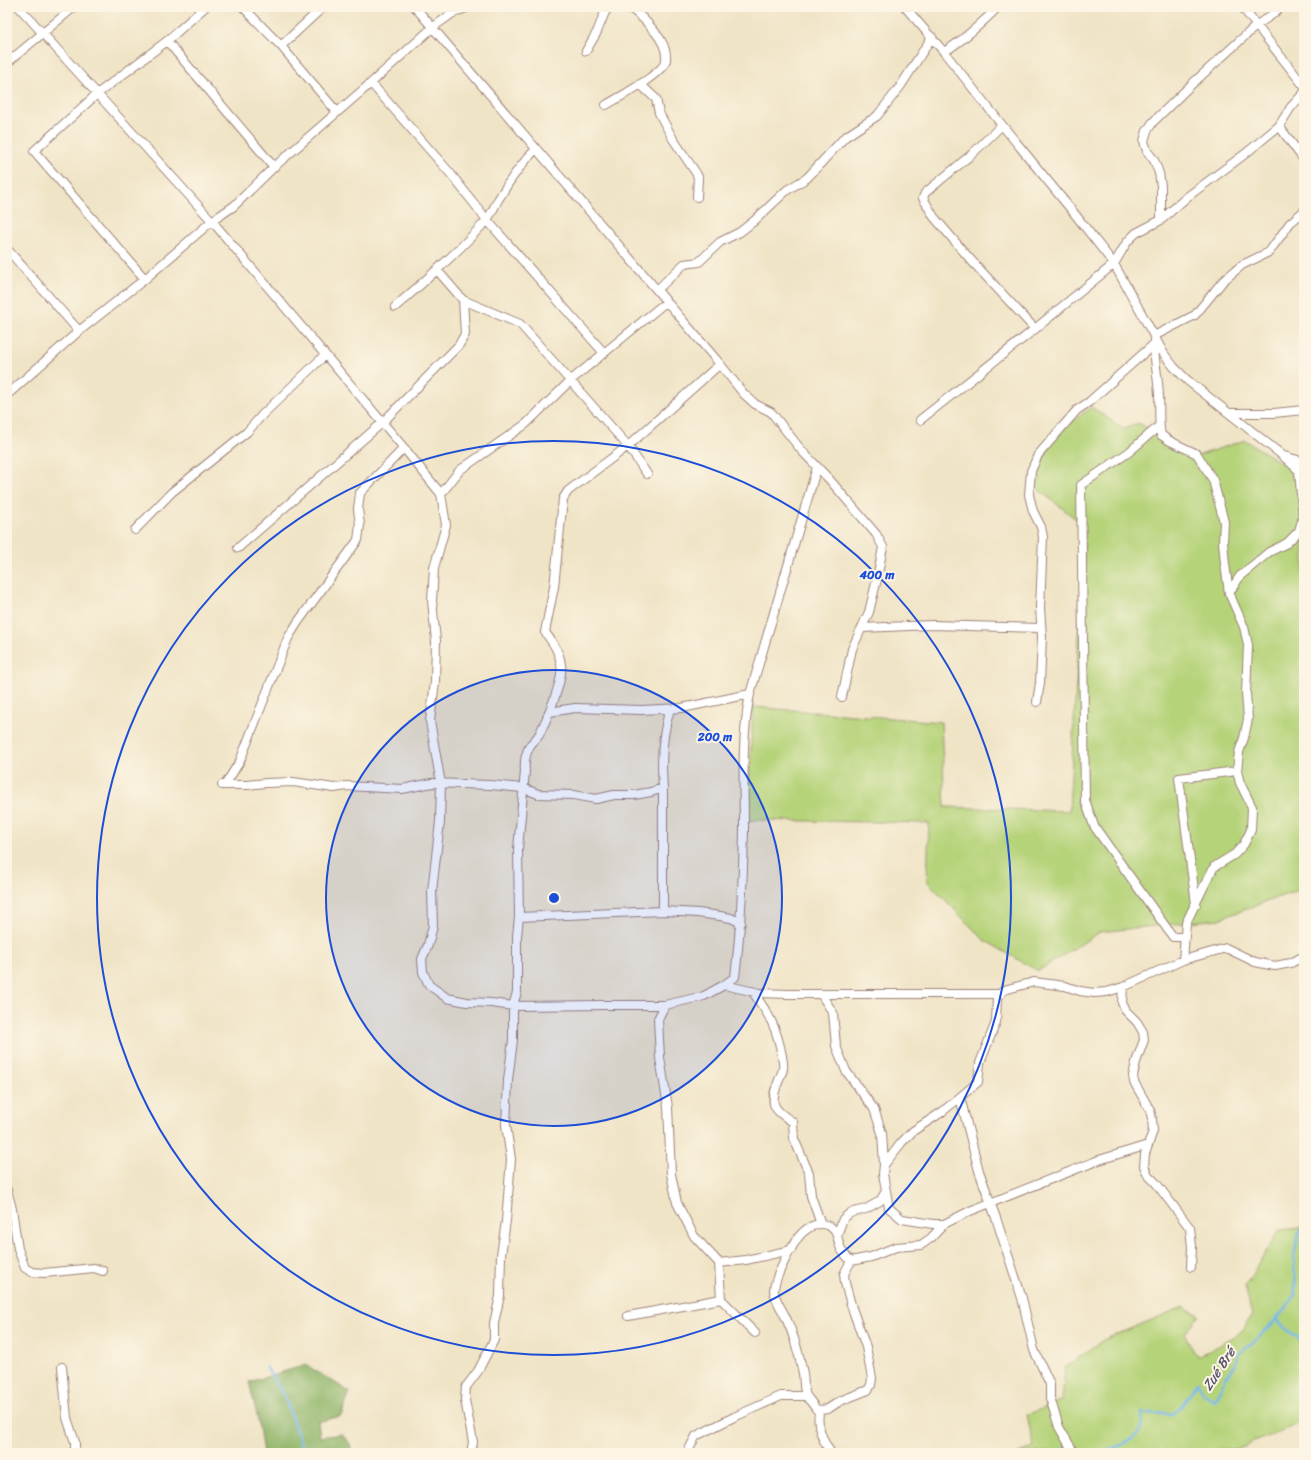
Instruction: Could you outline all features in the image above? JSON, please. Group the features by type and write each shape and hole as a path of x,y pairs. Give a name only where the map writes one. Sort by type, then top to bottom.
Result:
{"street":[{"path":"19,7 212,221 404,448 441,494 446,525 434,568 432,601 436,641 435,675 430,721 441,784 440,822 432,891 433,926 428,945 422,958 423,972 429,985 448,998 466,1002 513,1006 665,1005 704,996 724,986 735,977 741,923 746,713 750,694 817,467"},
{"path":"7,63 74,7"},
{"path":"144,279 34,151 97,94 167,41 205,7"},
{"path":"243,7 281,46 337,112"},
{"path":"281,46 323,7"},
{"path":"415,7 720,364 743,393 755,404 771,412 802,451 876,534 883,547 877,579 869,612 852,649 842,697"},
{"path":"7,395 80,330 144,279 212,221 234,206 274,168 432,28 453,13 468,7"},
{"path":"586,51 597,32 605,12 610,7"},
{"path":"606,105 640,84 664,65 666,60 666,52 663,44 648,24 634,10 628,7"},
{"path":"905,7 932,37 1114,264 1154,340 1174,367 1187,380 1282,455 1301,473 1303,517 1299,531 1287,543 1269,552 1240,576 1229,593"},
{"path":"944,52 959,43 998,7"},
{"path":"1242,7 1304,86"},
{"path":"1162,220 1159,173 1154,160 1147,151 1144,141 1147,131 1153,122 1192,84 1257,25 1280,7"},
{"path":"657,290 684,264 699,262 720,242 740,232 754,221 787,190 807,178 845,137 876,116 900,87 932,37"},
{"path":"167,41 274,168"},
{"path":"371,83 450,173 487,220 604,353"},
{"path":"640,84 656,100 659,112 673,139 696,172 698,178 697,197"},
{"path":"920,420 1114,264 1127,242 1136,233 1162,220 1187,197 1245,154 1279,126 1291,108 1304,93"},
{"path":"1002,126 972,154 925,193 923,198 934,217 970,259 1035,329"},
{"path":"1279,126 1304,160"},
{"path":"395,307 437,270 487,220 512,177 536,149"},
{"path":"1037,702 1040,683 1040,608 1043,537 1041,527 1033,511 1030,495 1031,471 1038,455 1077,410 1089,402 1154,340 1195,315 1223,281 1242,265 1269,252 1290,223 1304,211"},
{"path":"7,249 80,330"},
{"path":"437,270 463,300 520,324 628,446 648,474"},
{"path":"238,548 382,423 459,345 465,334 463,300"},
{"path":"441,494 460,470 526,424 570,381 666,302"},
{"path":"1154,340 1159,394 1159,426 1161,435 1197,454 1213,480 1224,522 1223,542 1229,593 1244,627 1248,645 1246,694 1248,719 1239,752 1237,771 1240,782 1252,807 1251,830 1244,844 1235,854 1222,861 1214,868 1188,918 1183,960"},
{"path":"135,530 172,492 248,432 263,414 325,355"},
{"path":"471,1453 473,1442 465,1400 466,1387 478,1370 494,1340 494,1323 500,1296 501,1255 506,1221 511,1159 506,1125 508,1080 513,1040 513,1006 517,992 517,936 519,917 518,849 524,761 527,752 538,736 549,712 559,683 562,666 559,654 545,632 554,587 563,499 568,491 628,446 720,364"},
{"path":"1229,413 1274,413 1304,410"},
{"path":"1159,426 1129,452 1081,485 1085,800 1094,826 1173,937 1185,937"},
{"path":"404,448 360,493 358,509 360,525 358,540 288,638 240,761 224,785 293,782 334,788 347,786 402,789 432,783 490,785 523,788 538,794 574,795 596,799 614,795 634,795 652,792 663,788"},
{"path":"1282,455 1304,462"},
{"path":"862,628 932,625 1041,628"},
{"path":"549,712 575,708 641,710 682,708 750,694"},
{"path":"663,911 662,776 666,722 670,709"},
{"path":"1196,904 1179,778 1237,771"},
{"path":"519,917 663,911 720,916 731,918 741,923"},
{"path":"884,1166 902,1142 913,1131 942,1112 978,1082 980,1063 996,1022 995,1013 997,998 1004,990 1034,982 1049,983 1094,993 1107,992 1123,987 1183,960 1226,948 1255,962 1275,966 1291,963 1304,956"},
{"path":"724,986 752,992 789,994 1000,994"},
{"path":"1123,987 1122,1003 1126,1011 1137,1022 1143,1032 1144,1040 1136,1062 1133,1076 1134,1082 1150,1110 1152,1119 1153,1131 1145,1154 1144,1166 1148,1176 1156,1183 1190,1228 1192,1247 1191,1267"},
{"path":"752,992 768,1012 776,1032 781,1050 783,1068 773,1094 773,1103 778,1113 793,1122 794,1139 808,1173 811,1196 821,1224"},
{"path":"821,994 833,1013 836,1046 846,1071 874,1109 882,1133 883,1174 889,1208 902,1219 933,1224 944,1224"},
{"path":"665,1005 658,1020 660,1058 668,1106 672,1174 677,1203 694,1236 719,1263 721,1299 755,1333"},
{"path":"960,1097 979,1172 989,1203 996,1218 1022,1298 1030,1327 1034,1350 1050,1384 1050,1398 1059,1427 1074,1453"},
{"path":"851,1261 871,1257 896,1247 921,1245 932,1238 944,1224 970,1211 1099,1160 1148,1145"},
{"path":"7,1190 12,1209 18,1249 25,1268 32,1272 44,1273 94,1268 103,1271"},
{"path":"837,1235 843,1219 850,1213 866,1209 880,1201 886,1191"},
{"path":"814,1225 828,1225 835,1230 841,1248 851,1261 844,1274 845,1282 852,1308 866,1347 872,1378 871,1385 868,1390 840,1401 828,1409 820,1410 816,1409 806,1396 798,1351 789,1324 776,1299 774,1290 778,1274 796,1239 806,1229 814,1225"},
{"path":"719,1263 746,1260 791,1250"},
{"path":"628,1316 721,1299"},
{"path":"62,1367 67,1418 76,1449"},
{"path":"687,1453 696,1436 734,1417 780,1396 806,1396"},
{"path":"820,1410 818,1415 819,1426 830,1453"}],"green space":[{"path":"1091,407 1124,429 1139,423 1194,457 1245,440 1278,461 1304,472 1304,888 1219,919 1100,932 1038,971 984,940 927,881 929,823 747,820 753,707 941,722 945,807 1069,811 1085,526 1030,483 1055,436"},
{"path":"1304,1226 1304,1269 1302,1275 1304,1276 1304,1411 1298,1424 1234,1450 1156,1453 1017,1453 1034,1448 1027,1415 1062,1400 1065,1368 1103,1340 1183,1307 1200,1315 1184,1334 1197,1357 1222,1344 1243,1330 1252,1315 1245,1286 1279,1230 1300,1228"},
{"path":"306,1365 350,1392 341,1416 318,1422 320,1437 342,1434 350,1444 352,1453 263,1453 257,1415 249,1382"}],"waterway":[{"name":"Zué Bré","path":"1089,1453 1112,1449 1128,1442 1139,1432 1142,1425 1142,1413 1173,1414 1180,1408 1198,1382 1203,1393 1214,1400 1241,1352 1257,1339 1277,1319 1295,1296 1294,1256 1299,1232 1304,1229"},
{"path":"1277,1319 1285,1328 1304,1342"},
{"path":"266,1367 285,1398 304,1453"},
{"name":"Zué Bré","path":"1059,1453 1061,1449 1068,1453"}]}
